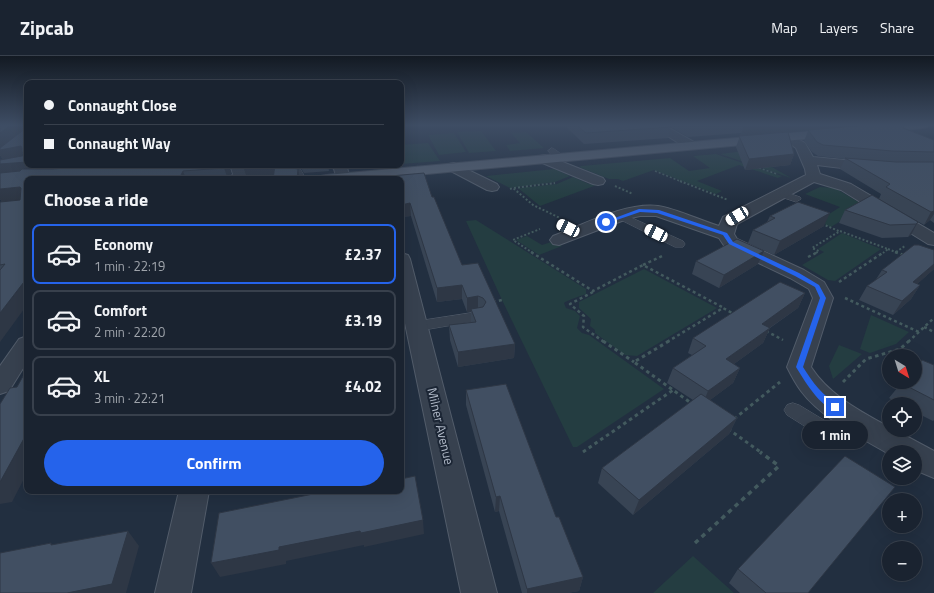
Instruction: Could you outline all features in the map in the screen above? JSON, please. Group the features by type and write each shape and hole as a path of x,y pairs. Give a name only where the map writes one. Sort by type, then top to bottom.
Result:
{"main road":[{"path":"387,176 552,156 635,150"},
{"path":"339,171 373,176"}],"street":[{"path":"800,182 802,150"},
{"path":"552,156 580,174 598,181"},
{"path":"454,167 492,187"},
{"path":"725,234 729,221 800,182 881,169 934,169"},
{"path":"800,182 846,187 934,240"},
{"path":"559,240 639,210 658,212 725,234 731,243 788,270 817,286 825,292 802,360 810,385 824,400 857,422 898,445"},
{"path":"558,222 578,233"},
{"name":"Milner Avenue","path":"404,271 479,593"},
{"path":"0,385 24,349"},
{"path":"922,459 934,466"},
{"path":"172,593 193,494"}],"lane":[{"path":"621,216 679,244"},
{"path":"418,326 477,317"},
{"path":"793,410 836,442 857,422"}],"path":[{"path":"757,167 800,182"},
{"path":"655,171 750,209"},
{"path":"492,187 513,188 556,183 580,174"},
{"path":"513,188 533,205 564,220 513,240 594,292"},
{"path":"819,224 908,257"},
{"path":"788,270 819,251 812,248 840,231"},
{"path":"825,292 888,249"},
{"path":"692,404 583,327 586,320 585,316 570,304 643,265 736,315"},
{"path":"825,292 919,332"},
{"path":"634,362 723,308"},
{"path":"824,400 866,359 900,349 934,318"},
{"path":"924,327 934,332"},
{"path":"695,543 779,466 724,427 802,360 764,330"},
{"path":"583,452 673,390"}],"green space":[{"path":"404,150 433,150 440,161 404,164"},
{"path":"436,150 465,150 466,152 439,155"},
{"path":"467,150 496,151 469,153"},
{"path":"744,151 791,178 720,154"},
{"path":"716,154 782,176 778,178 739,165 697,181 722,191 716,194 654,170 623,181 618,179 609,179 579,167 670,158 689,171 710,168 693,156"},
{"path":"554,169 570,176 555,182 510,188 486,176"},
{"path":"573,177 589,184 602,183 540,206 518,188 557,184"},
{"path":"820,187 835,188 865,206 831,227 826,225 820,220 840,207 805,194"},
{"path":"476,220 586,289 586,294 564,303 566,308 575,311 580,316 577,328 582,333 589,335 664,389 577,447 573,447 502,300 466,221"},
{"path":"842,233 881,249 835,281 828,280 802,265 824,252 818,249"},
{"path":"527,236 542,245 554,241 562,246 539,255 516,240"},
{"path":"644,269 717,308 637,356 625,355 595,333 595,330 590,326 591,319 579,308 579,302"},
{"path":"871,315 909,332 896,344 870,353 860,349"},
{"path":"839,345 862,354 833,379 829,366"},
{"path":"693,556 734,593 653,593"}],"building":[{"path":"745,150 793,150 794,154 749,159"},
{"path":"881,150 934,150 934,152"},
{"path":"24,156 24,162 0,164 0,160"},
{"path":"845,158 896,162 934,162 934,211 931,212 886,187 890,184"},
{"path":"224,168 183,171 180,176 24,176 24,282 0,313 0,270 5,264 0,265 0,202 20,200 21,188 0,189 0,173 20,171 22,169"},
{"path":"275,168 298,169 297,176 273,176"},
{"path":"424,173 432,197 434,197 462,265 478,263 515,344 458,352 449,325 476,322 471,309 483,307 486,302 483,298 478,296 467,298 462,285 437,288 410,203 404,204 404,176 390,176"},
{"path":"872,195 918,222 916,224 890,225 845,210"},
{"path":"798,202 830,213 780,241 753,230 775,218 770,216"},
{"path":"737,239 764,251 724,275 696,261"},
{"path":"914,245 919,245 934,250 934,264 913,282 920,285 902,301 867,286 887,272 882,270"},
{"path":"780,282 805,293 762,324 770,328 726,359 740,368 708,391 673,368 706,346 693,338"},
{"path":"922,360 934,365 934,400 913,389 922,389"},
{"path":"24,374 24,438 0,482 0,404 10,388 17,387"},
{"path":"506,384 556,517 559,517 583,577 527,589 500,496 496,497 466,390"},
{"path":"701,394 737,418 639,500 602,468"},
{"path":"845,456 882,479 882,485 892,485 895,487 890,493 882,493 882,503 808,593 766,593 738,569"},
{"path":"415,476 423,520 361,533 360,531 279,547 279,550 211,563 219,513 313,494 404,494 404,478"},
{"path":"128,531 112,584 67,593 0,593 0,553 51,543 51,545"}],"route":[{"path":"606,222 639,210 658,212 675,217 691,224 725,234 731,243 797,274 817,286 823,298 814,329 799,367 810,385 824,400 835,407"}]}
